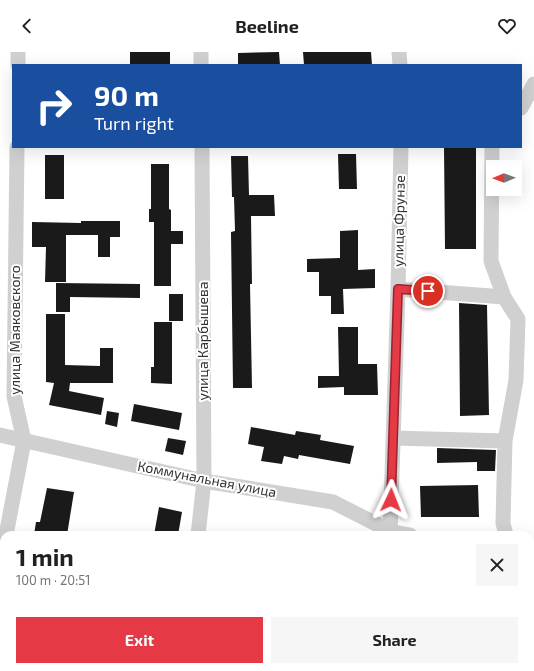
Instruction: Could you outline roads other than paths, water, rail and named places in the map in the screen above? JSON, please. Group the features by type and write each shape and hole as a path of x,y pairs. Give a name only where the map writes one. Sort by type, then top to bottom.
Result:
{"street":[{"path":"18,52 18,64"},
{"path":"201,52 201,64"},
{"path":"399,52 400,64"},
{"path":"522,106 534,84"},
{"name":"улица Маяковского","path":"7,531 24,441 14,396 17,148"},
{"name":"улица Карбышева","path":"198,531 204,481 202,148"},
{"name":"улица Фрунзе","path":"390,531 401,148"},
{"path":"492,148 491,261 504,296 518,319 516,380 505,441 503,523 505,531"},
{"path":"398,289 504,296"},
{"name":"Коммунальная улица","path":"0,435 204,481 333,502 386,531"},
{"path":"393,438 505,441"}]}
